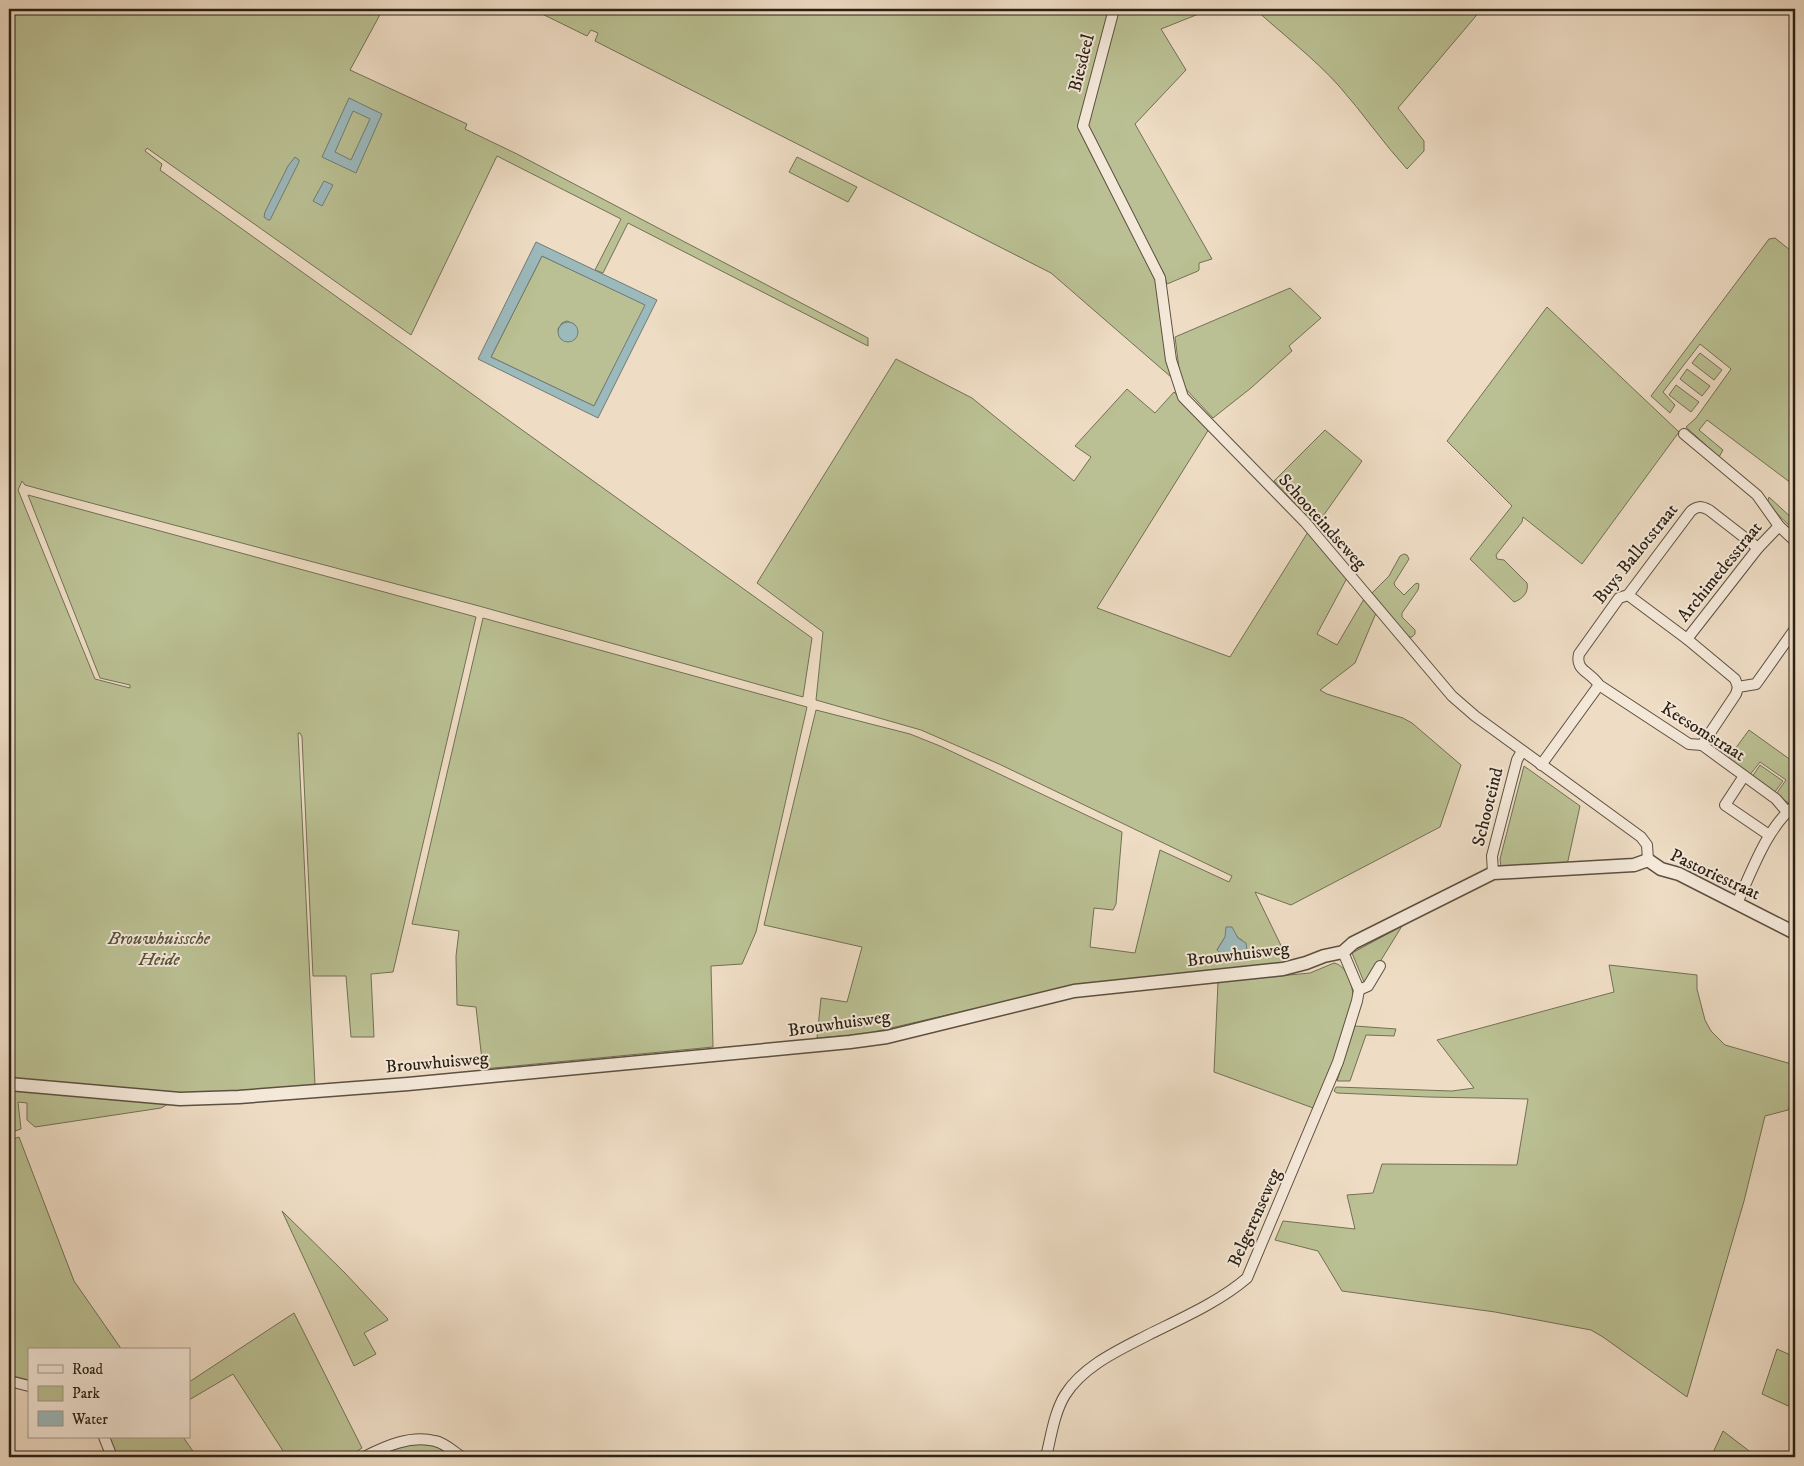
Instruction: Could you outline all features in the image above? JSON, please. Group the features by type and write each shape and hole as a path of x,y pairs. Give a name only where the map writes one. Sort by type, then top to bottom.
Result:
{"street":[{"name":"Biesdeel","path":"1083,126 1114,9"},
{"name":"Schooteindseweg","path":"1083,126 1160,278 1171,360 1183,398 1305,522 1452,696 1475,716 1540,765 1641,837 1647,845 1648,860"},
{"path":"1684,434 1757,495 1779,526 1795,541"},
{"name":"Buys Ballotstraat","path":"1577,661 1579,654 1619,598 1628,595 1691,511 1696,507 1703,507 1709,510 1758,548"},
{"name":"Archimedesstraat","path":"1687,639 1758,548 1779,526"},
{"path":"1628,595 1687,639 1735,679 1738,687 1736,694 1702,745"},
{"path":"1738,687 1756,684 1795,629"},
{"name":"Keesomstraat","path":"1577,661 1580,667 1594,676 1599,684 1688,744 1702,745 1776,799 1786,812"},
{"path":"1540,765 1599,684"},
{"name":"Schooteind","path":"1493,873 1492,856 1517,760 1522,751"},
{"path":"1744,776 1725,805 1769,835"},
{"path":"1737,903 1769,835 1786,812 1795,805"},
{"name":"Brouwhuisweg","path":"9,1084 180,1099 239,1098 819,1046 887,1037 1074,991 1283,968 1306,963 1324,956 1343,952 1362,939 1493,873 1634,865 1648,860"},
{"name":"Pastoriestraat","path":"1648,860 1660,869 1679,874 1795,933"},
{"path":"1343,952 1360,990"},
{"name":"Belgerenseweg","path":"1046,1457 1058,1411 1065,1396 1086,1371 1122,1348 1181,1319 1235,1288 1247,1278 1338,1062 1360,990 1368,986 1380,966"},
{"path":"9,1381 28,1386"},
{"path":"104,1438 112,1457"},
{"path":"364,1457 381,1448 414,1439 437,1441 462,1457"}],"green space":[{"name":"Brouwhuissche Heide","path":"9,9 383,9 350,70 467,124 465,129 517,154 868,338 868,346 628,223 603,273 595,270 621,219 497,156 411,335 147,148 145,151 162,164 160,170 812,638 803,697 479,606 25,485 22,481 18,490 95,679 130,688 130,685 100,678 28,495 476,617 393,972 371,974 374,1037 351,1037 346,976 313,976 302,737 298,733 315,1085 168,1104 161,1108 35,1127 27,1120 27,1103 18,1102 21,1129 9,1133"},
{"path":"532,9 1211,9 1161,29 1186,70 1135,124 1212,259 1199,263 1198,271 1167,284 1164,274 1092,140 1089,150 1155,275 1171,377 1051,273 595,41 598,33 591,30 587,36"},
{"path":"1255,9 1481,10 1398,108 1424,141 1424,151 1407,169 1330,76"},
{"path":"797,157 857,187 848,202 789,172"},
{"path":"1775,238 1795,254 1795,486 1707,420 1699,430 1723,450 1719,457 1686,427 1696,418 1731,369 1700,344 1663,392 1675,405 1670,413 1651,396 1769,239"},
{"path":"542,256 646,305 594,406 491,357","holes":["567,321 574,324 559,336 558,329 562,323"]},
{"path":"1290,288 1321,318 1289,346 1292,351 1251,388 1213,418 1183,386 1175,337"},
{"path":"1547,307 1679,432 1582,564 1523,517 1522,522 1496,555 1497,559 1504,560 1527,583 1525,595 1514,602 1470,559 1512,506 1447,441"},
{"path":"1700,353 1722,370 1714,380 1692,363"},
{"path":"896,359 972,398 1074,481 1091,457 1075,446 1127,389 1155,413 1174,392 1209,429 1097,608 1230,657 1308,532 1347,578 1317,634 1337,645 1364,599 1376,613 1355,663 1320,690 1327,694 1403,718 1412,723 1461,765 1440,827 1291,905 1255,892 1290,964 1068,987 865,1034 817,1038 821,998 847,1002 862,947 764,925 816,710 910,734 940,746 1122,832 1116,904 1113,910 1094,908 1090,947 1135,953 1160,850 1229,882 1232,876 999,764 921,730 816,700 823,632 757,583","holes":["1236,935 1242,940 1217,950 1225,937"]},
{"path":"1687,369 1710,386 1702,396 1680,379"},
{"path":"1676,385 1699,402 1691,412 1669,395"},
{"path":"1325,430 1362,461 1316,526 1274,481"},
{"path":"1769,497 1795,521 1795,531 1767,504"},
{"path":"1404,554 1409,559 1394,583 1404,595 1415,584 1418,583 1419,585 1418,590 1402,613 1402,617 1415,630 1415,634 1412,637 1408,637 1372,593 1389,576 1400,556"},
{"path":"483,618 807,707 756,932 742,964 711,966 713,1047 483,1069 476,1007 457,1005 456,956 459,931 412,924"},
{"path":"1749,730 1795,763 1795,797 1790,804 1776,794 1786,780 1760,762 1749,776 1727,760"},
{"path":"1760,765 1783,781 1774,793 1752,777"},
{"path":"1524,766 1580,806 1567,865 1501,868 1500,859"},
{"path":"1402,926 1370,978 1364,982 1352,953"},
{"path":"1334,963 1344,969 1348,975 1352,989 1353,1008 1316,1109 1214,1072 1218,982 1310,973"},
{"path":"1609,965 1697,975 1697,989 1705,1020 1711,1031 1725,1045 1795,1065 1793,1099 1788,1110 1765,1116 1744,1201 1687,1397 1591,1330 1495,1312 1342,1291 1318,1251 1275,1240 1283,1221 1355,1229 1347,1195 1373,1193 1382,1164 1517,1165 1528,1099 1428,1097 1337,1093 1334,1091 1336,1087 1452,1091 1474,1088 1437,1040 1614,992"},
{"path":"1355,1026 1396,1029 1394,1036 1366,1035 1350,1081 1337,1081"},
{"path":"19,1137 74,1281 121,1348 28,1348 28,1380 9,1375 9,1140"},
{"path":"282,1211 345,1273 387,1318 388,1320 364,1333 376,1354 354,1366"},
{"path":"294,1313 362,1448 348,1457 287,1457 233,1374 190,1399 190,1381"},
{"path":"1777,1349 1795,1357 1795,1409 1762,1394"},
{"path":"1723,1431 1757,1457 1711,1457"},
{"path":"107,1438 184,1438 197,1457 116,1457"},
{"path":"398,1444 436,1444 457,1457 366,1457"}],"water":[{"path":"349,98 382,114 356,173 322,157","holes":["353,111 370,119 351,160 335,152"]},
{"path":"295,157 299,162 270,220 268,220 264,217 265,212 288,166"},
{"path":"324,181 333,185 322,206 313,201"},
{"path":"536,242 657,300 598,418 478,359","holes":["542,256 645,305 594,406 491,357"]},
{"path":"568,322 575,325 578,332 575,339 568,342 561,339 558,332 561,325"},
{"path":"1226,927 1232,927 1238,938 1246,943 1247,950 1240,954 1232,955 1220,953 1217,950 1225,937"}]}
